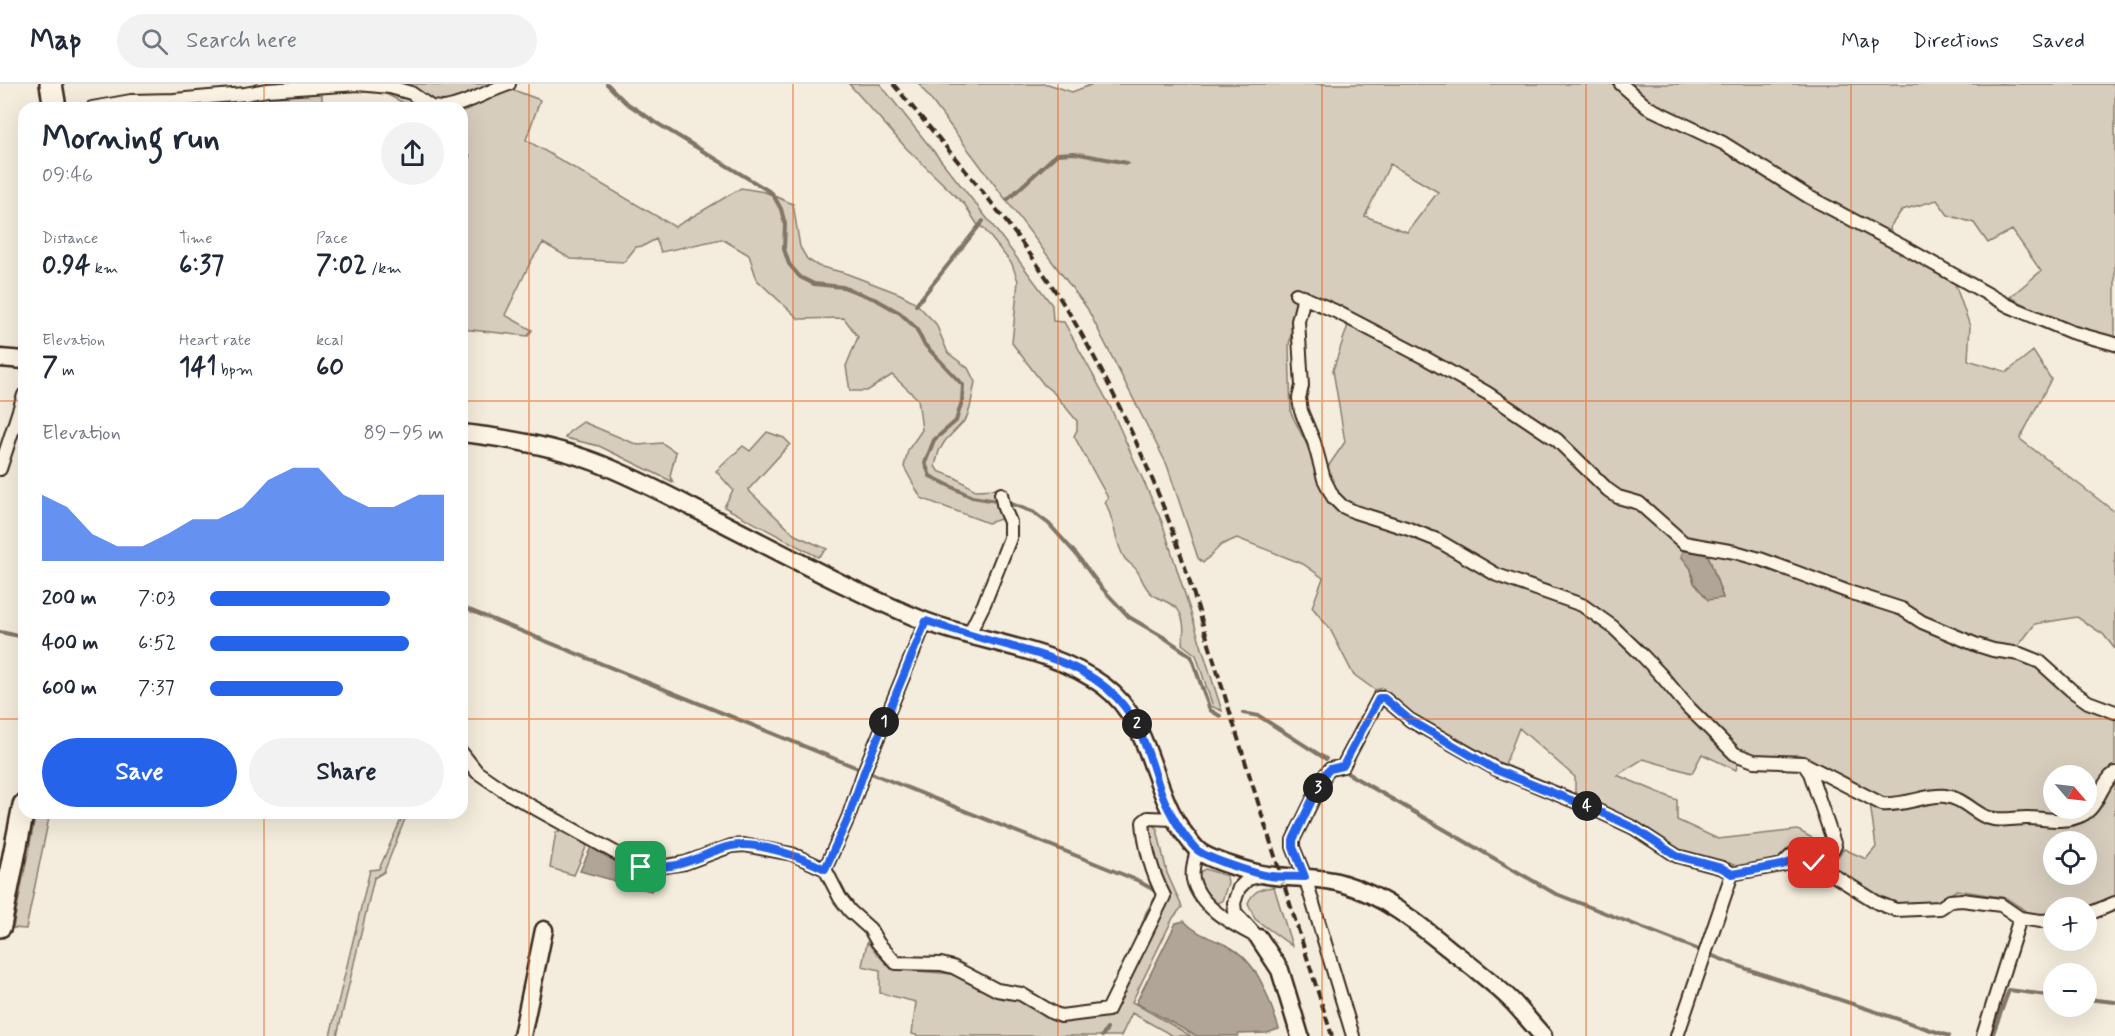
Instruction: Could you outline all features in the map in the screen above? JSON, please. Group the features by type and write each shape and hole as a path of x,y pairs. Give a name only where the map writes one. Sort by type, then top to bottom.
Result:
{"highway":[{"path":"51,84 55,102"},
{"path":"0,926 21,819"}],"street":[{"path":"125,102 358,84 390,87 411,93 424,102"},
{"path":"467,102 490,90 509,84"},
{"path":"1621,84 1647,107 1714,139 1765,168 1809,197 2010,306 2071,332 2115,344"},
{"path":"2115,711 2088,702 2040,662 2030,657 1977,645 1922,622 1902,609 1849,592 1782,566 1735,552 1684,543 1639,503 1618,497 1608,490 1557,440 1487,393 1427,359 1300,296 1298,321 1302,386 1299,398 1301,411 1314,442 1324,479 1333,497 1342,506 1355,512 1437,540 1497,575 1582,605 1613,627 1735,754 1754,761 1803,763 1882,804 1897,805 1929,797 1945,796 1958,799 1985,816 1996,820 2028,818 2067,820 2080,816 2088,811 2106,782 2115,773"},
{"path":"0,358 18,360"},
{"path":"0,469 18,414"},
{"path":"468,434 552,449 594,462 651,487 876,600 926,621 1022,648 1068,664 1104,686 1135,720 1160,790 1174,819 1197,850 1265,875 1305,877 1341,883 1376,896 1418,923 1512,1001 1543,1036"},
{"path":"969,634 984,604 1010,538 1010,522 1001,494"},
{"path":"825,869 848,818 865,769 926,621"},
{"path":"1353,1036 1305,877 1293,847 1293,840 1324,775 1330,769 1343,766 1379,698 1384,698 1410,720 1496,770 1596,810 1634,828 1677,856 1722,868 1732,874 1782,865 1799,859 1814,863 1878,903 1896,910 1940,908 1950,901 1962,900 2001,905 2020,918 2043,921"},
{"path":"468,761 477,772 506,792 641,867 653,868 685,863 731,846 744,845 792,854 825,869 840,898 850,911 870,928 878,943 896,963 941,964 953,967 997,990 1021,994 1060,1016 1107,1010 1164,896 1150,862 1143,822 1148,819 1174,819"},
{"path":"1782,865 1796,850 1810,847 1831,852 1835,846 1810,773 1803,763"},
{"path":"1197,850 1193,865 1193,879 1204,900 1226,921 1259,938"},
{"path":"1677,1036 1732,874"},
{"path":"1265,875 1248,879 1239,888 1234,903 1235,912 1259,938 1280,970 1300,1036"},
{"path":"2097,910 2115,903"},
{"path":"1983,1036 2020,918"},
{"path":"522,1036 544,930"}],"shaded area":[{"path":"256,84 507,84 511,89 540,100 526,140 675,227 741,188 765,192 793,204 800,247 807,259 818,266 845,273 915,302 936,324 948,353 968,368 975,382 970,408 966,419 945,441 939,451 935,466 938,471 956,478 975,490 998,489 1001,519 988,523 921,498 904,467 908,450 922,430 918,399 892,375 867,391 850,391 846,366 858,337 844,318 799,319 757,280 749,255 722,239 661,252 656,239 636,247 624,262 571,259 543,243 531,261 505,315 532,330 528,336 468,330 468,160 470,155 468,154 468,102 402,102 378,90 322,93 322,102 256,102"},
{"path":"849,84 880,84 990,222 1052,305 1053,321 1064,322 1109,404 1162,522 1222,711 1213,707 1196,655 1182,644 1184,629 1178,609 1149,592 1135,568 1121,552 1105,502 1108,498 1074,436 1077,421 1054,393 1044,385 1012,343 1018,281 1012,264 984,229 977,224 965,205 907,149"},
{"path":"919,84 1048,84 1072,92 1093,84 2115,84 2115,352 2010,297 2041,271 2012,230 1988,243 1974,223 1948,215 1937,200 1902,210 1890,227 1893,245 1954,281 1970,326 1968,360 2007,372 2033,351 2051,379 2020,439 2115,512 2115,649 2103,634 2077,617 2035,624 2018,646 2024,660 2115,716 2115,898 2097,906 2097,897 2043,897 2043,916 2032,915 2006,898 1957,890 1937,902 1906,906 1884,899 1837,873 1834,861 1844,849 1866,859 1876,847 1869,796 1800,755 1739,759 1736,770 1702,754 1692,773 1643,759 1617,775 1677,800 1677,820 1718,839 1798,830 1821,843 1813,857 1745,869 1726,862 1686,855 1642,825 1575,793 1575,777 1519,728 1504,767 1414,717 1383,688 1375,690 1353,674 1330,629 1312,607 1323,578 1303,564 1237,538 1221,545 1203,563 1198,558 1167,465 1087,308","holes":["1390,164 1438,192 1407,232 1365,216","1297,301 1349,322 1333,370 1345,442 1327,468 1314,459 1291,413 1289,345","1708,555 1723,598 1694,583 1691,569"]},
{"path":"583,422 638,445 662,443 676,452 670,476 673,482 599,446 565,438 569,432"},
{"path":"767,432 784,438 790,444 748,490 795,535 827,549 818,557 724,507 733,490 716,471 743,446 750,451"},
{"path":"1684,550 1708,555 1723,598 1708,600 1694,583 1691,569 1681,556"},
{"path":"35,819 49,819 26,929 13,928"},
{"path":"401,819 405,819 384,872 374,878 337,1036 330,1036 370,870 379,869"},
{"path":"1152,824 1157,829 1167,873 1182,907 1173,918 1132,1002 1191,1036 1173,1036 1132,1013 1121,1036 919,1036 912,1034 916,1002 880,993 880,970 862,966 867,942 891,969 954,974 996,997 1019,999 1058,1020 1110,1016 1169,896 1159,878 1147,829"},
{"path":"560,831 587,845 574,875 550,868 556,832"},
{"path":"592,845 636,870 663,874 651,891 580,871"},
{"path":"1205,869 1227,876 1228,883 1222,901 1216,903 1205,892 1198,873"},
{"path":"1274,887 1292,946 1255,919 1248,903 1258,891"},
{"path":"1184,921 1200,933 1239,953 1248,962 1261,982 1279,1029 1267,1033 1239,1034 1238,1036 1196,1036 1136,1003 1176,923"}],"waterway":[{"path":"435,84 454,84"},
{"path":"607,84 625,102 655,122 772,193 781,209 785,224 784,249 789,264 800,277 814,284 843,287 877,300 900,313 916,328 924,344 963,385 962,401 956,421 934,440 925,463 930,476 972,497 1009,503 1033,512 1049,524 1129,617 1191,656 1210,710 1220,716"},
{"path":"1007,200 1057,154 1074,153 1127,163"},
{"path":"916,305 983,221"},
{"path":"468,609 860,769"},
{"path":"0,632 18,636"},
{"path":"1243,713 1259,716 1326,759"},
{"path":"871,773 1139,881 1158,895 1147,913 1141,931"},
{"path":"1347,773 1554,893 1697,949"},
{"path":"1713,956 1949,1036"},
{"path":"1992,1036 2009,990 2043,995"},
{"path":"2097,1000 2115,1002"},
{"path":"1102,1036 1107,1029"}],"railway":[{"path":"893,84 993,205 1040,268 1082,335 1134,437 1184,563 1332,1036"}],"route":[{"path":"641,867 653,868 685,863 731,846 744,845 792,854 825,869 848,818 865,769 926,621 1022,648 1068,664 1104,686 1135,720 1160,790 1174,819 1197,850 1265,875 1305,877 1293,847 1293,840 1324,775 1330,769 1343,766 1374,703 1379,698 1384,698 1410,720 1496,770 1596,810 1634,828 1677,856 1722,868 1732,874 1782,865 1799,859 1814,863"}]}
